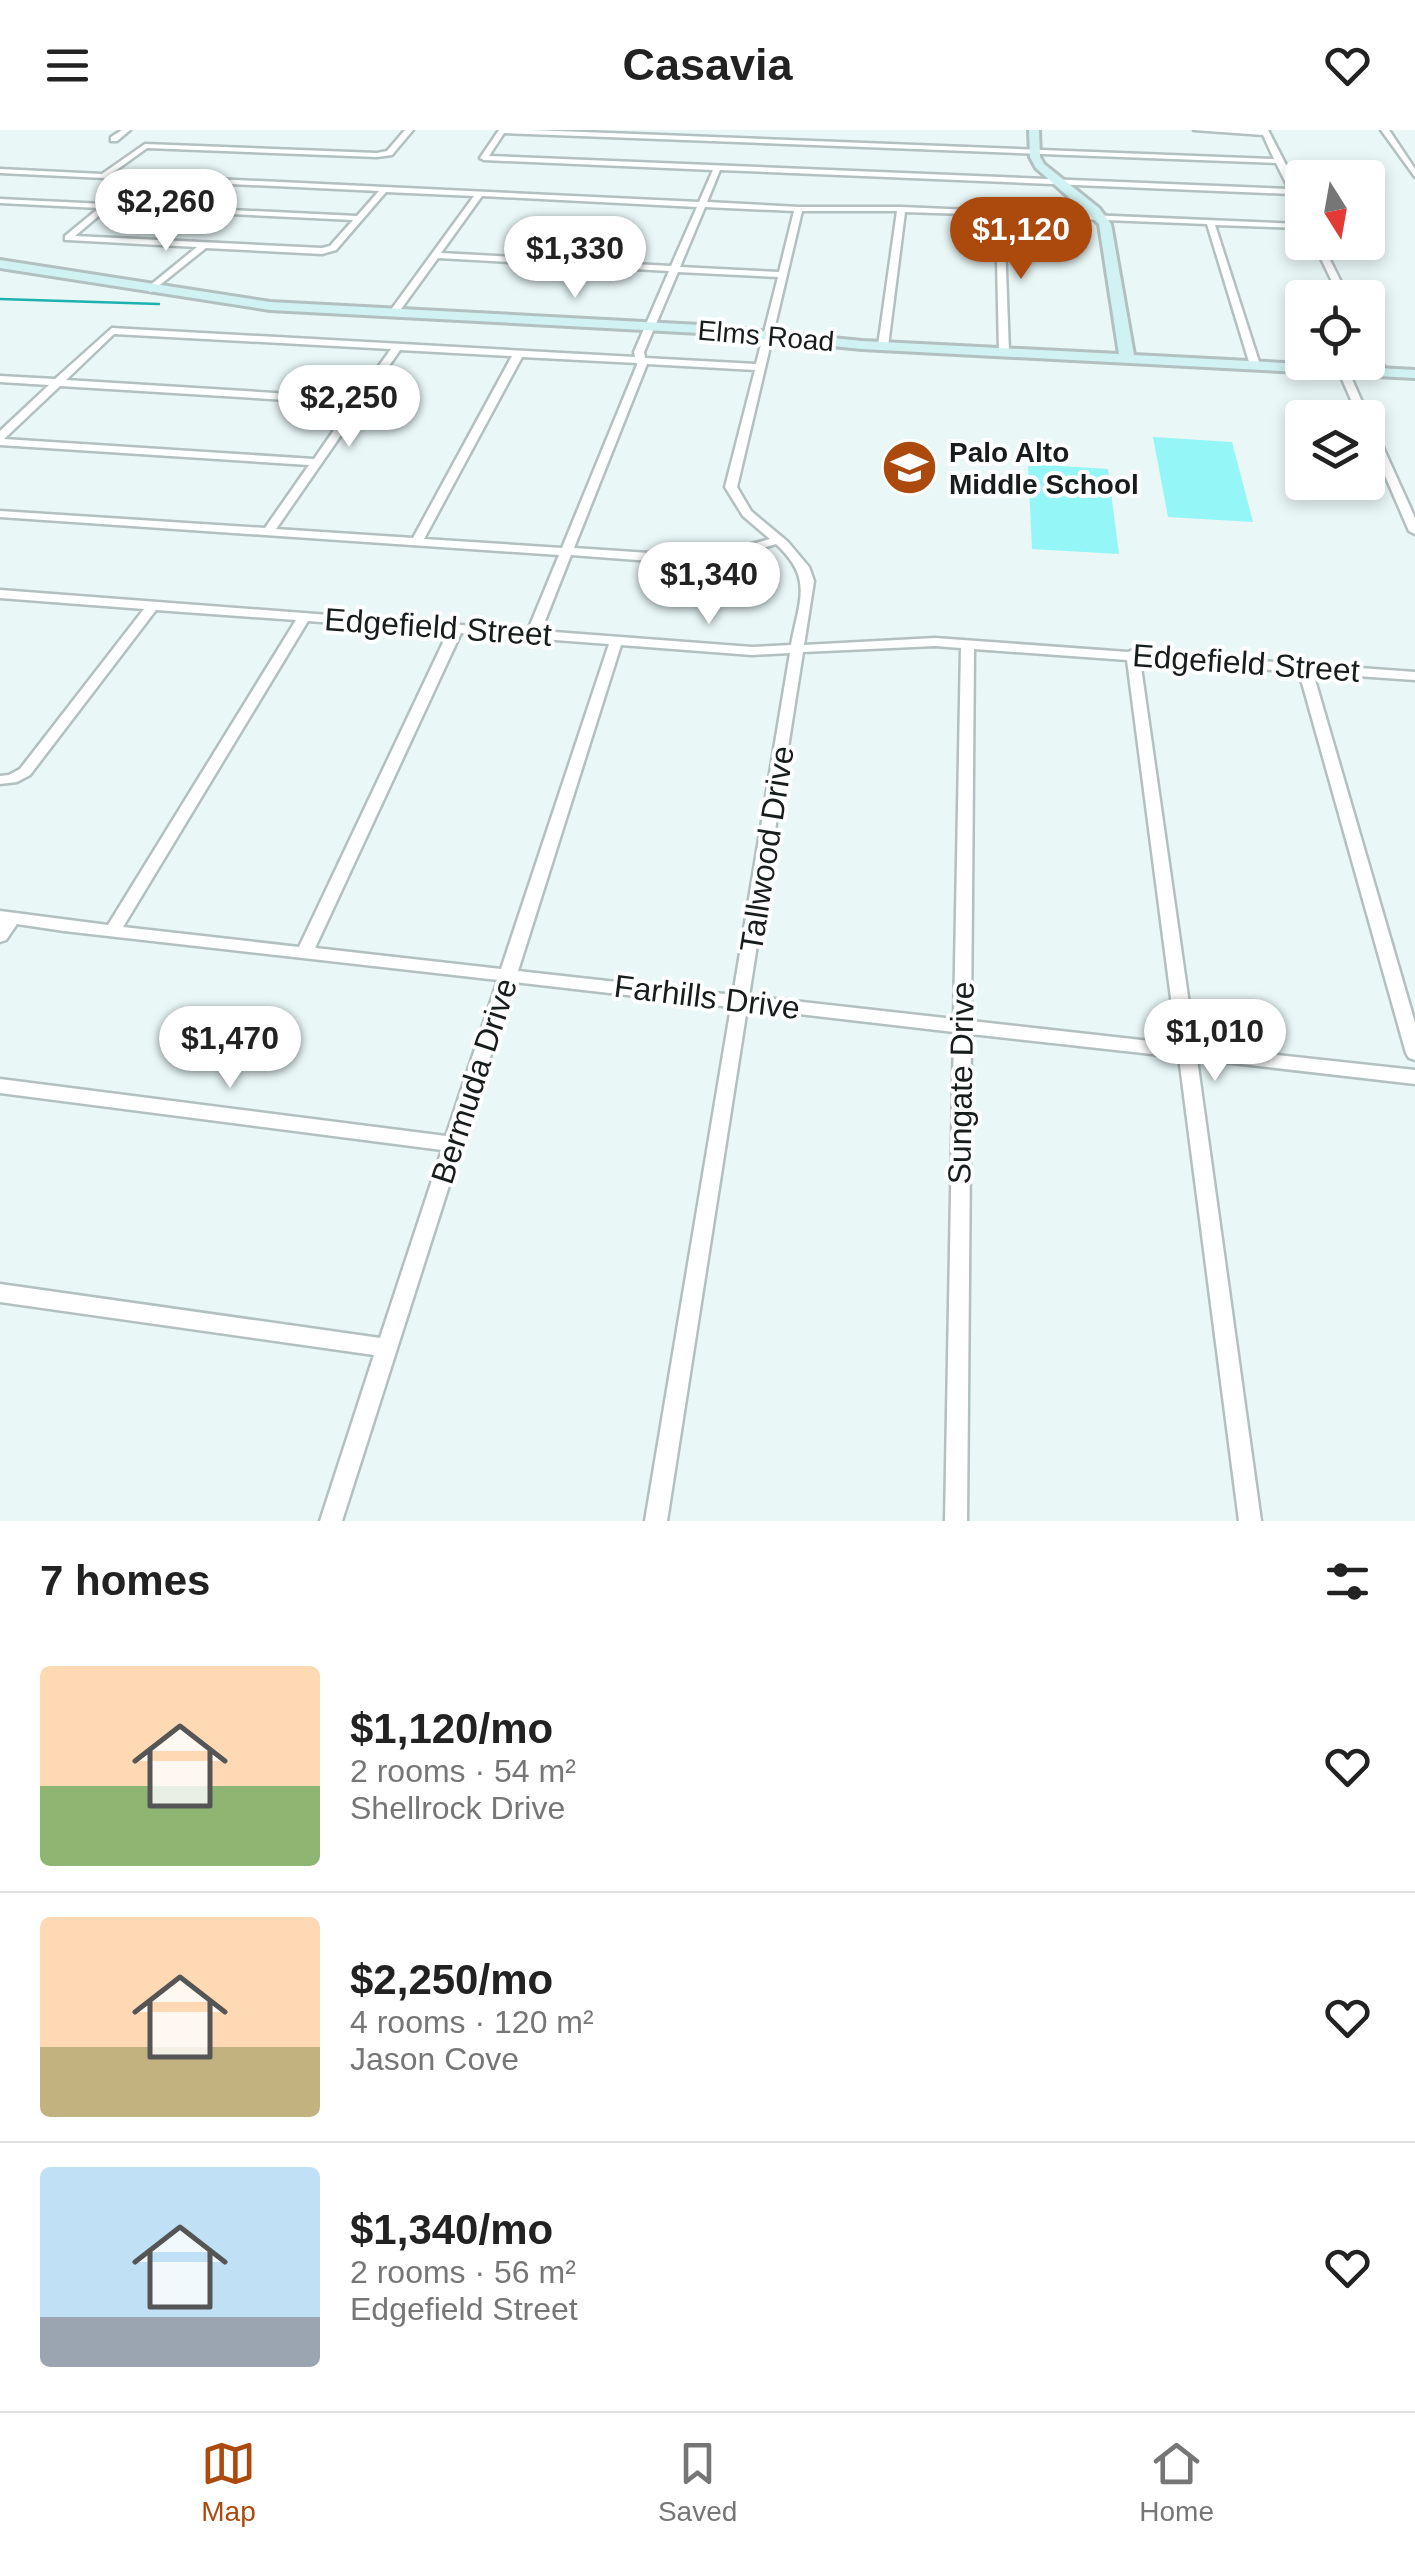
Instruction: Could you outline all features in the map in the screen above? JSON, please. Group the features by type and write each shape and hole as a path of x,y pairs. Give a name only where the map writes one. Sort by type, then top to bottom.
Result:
{"main road":[{"path":"1034,130 1040,166 1101,218 1108,231 1127,358"},
{"name":"Elms Road","path":"0,264 270,306 650,326 883,346 1285,367"},
{"name":"Elms Road","path":"1385,372 1415,374"}],"street":[{"path":"114,139 126,130"},
{"path":"104,175 146,146 377,155 389,152 409,130"},
{"path":"1280,161 696,134 502,130 484,158 1285,192"},
{"path":"1198,130 1265,131 1285,171"},
{"path":"1384,130 1415,175"},
{"path":"604,164 622,135"},
{"path":"864,174 871,145"},
{"path":"533,634 641,360 639,352 717,169"},
{"path":"0,171 799,209 900,209 1285,225"},
{"path":"106,206 68,238 324,250 333,248 383,190"},
{"path":"393,314 478,195"},
{"path":"0,201 358,218"},
{"name":"Tallwood Drive","path":"656,1521 798,650 806,572 742,509 731,487 799,209"},
{"path":"883,346 900,209"},
{"path":"1000,214 1004,352"},
{"path":"1210,222 1255,365"},
{"path":"552,262 568,238"},
{"path":"151,289 203,246"},
{"path":"434,255 782,275"},
{"path":"0,439 112,331 760,367"},
{"path":"268,530 397,346"},
{"path":"417,541 519,353"},
{"path":"0,379 359,401"},
{"path":"0,439 316,462"},
{"path":"1385,463 1415,531"},
{"path":"0,514 686,558 743,551 775,540"},
{"name":"Edgefield Street","path":"0,594 752,651 908,642 1132,654 1415,676"},
{"path":"0,780 24,772 153,606"},
{"path":"113,931 304,617"},
{"path":"305,952 456,628"},
{"name":"Bermuda Drive","path":"331,1521 616,641"},
{"name":"Sungate Drive","path":"956,1521 968,645"},
{"path":"1132,654 1250,1521"},
{"path":"1306,668 1407,1001 1415,1052"},
{"path":"0,936 6,916"},
{"name":"Farhills Drive","path":"6,916 1415,1077"},
{"path":"0,1086 454,1144"},
{"path":"0,1293 388,1348"}],"shaded area":[{"path":"1153,437 1232,442 1253,522 1168,517"},
{"path":"1028,464 1108,469 1119,554 1032,549"}],"waterway":[{"path":"0,299 159,304"}],"place":[{"name":"Palo Alto Middle School","path":"910,468"}]}
